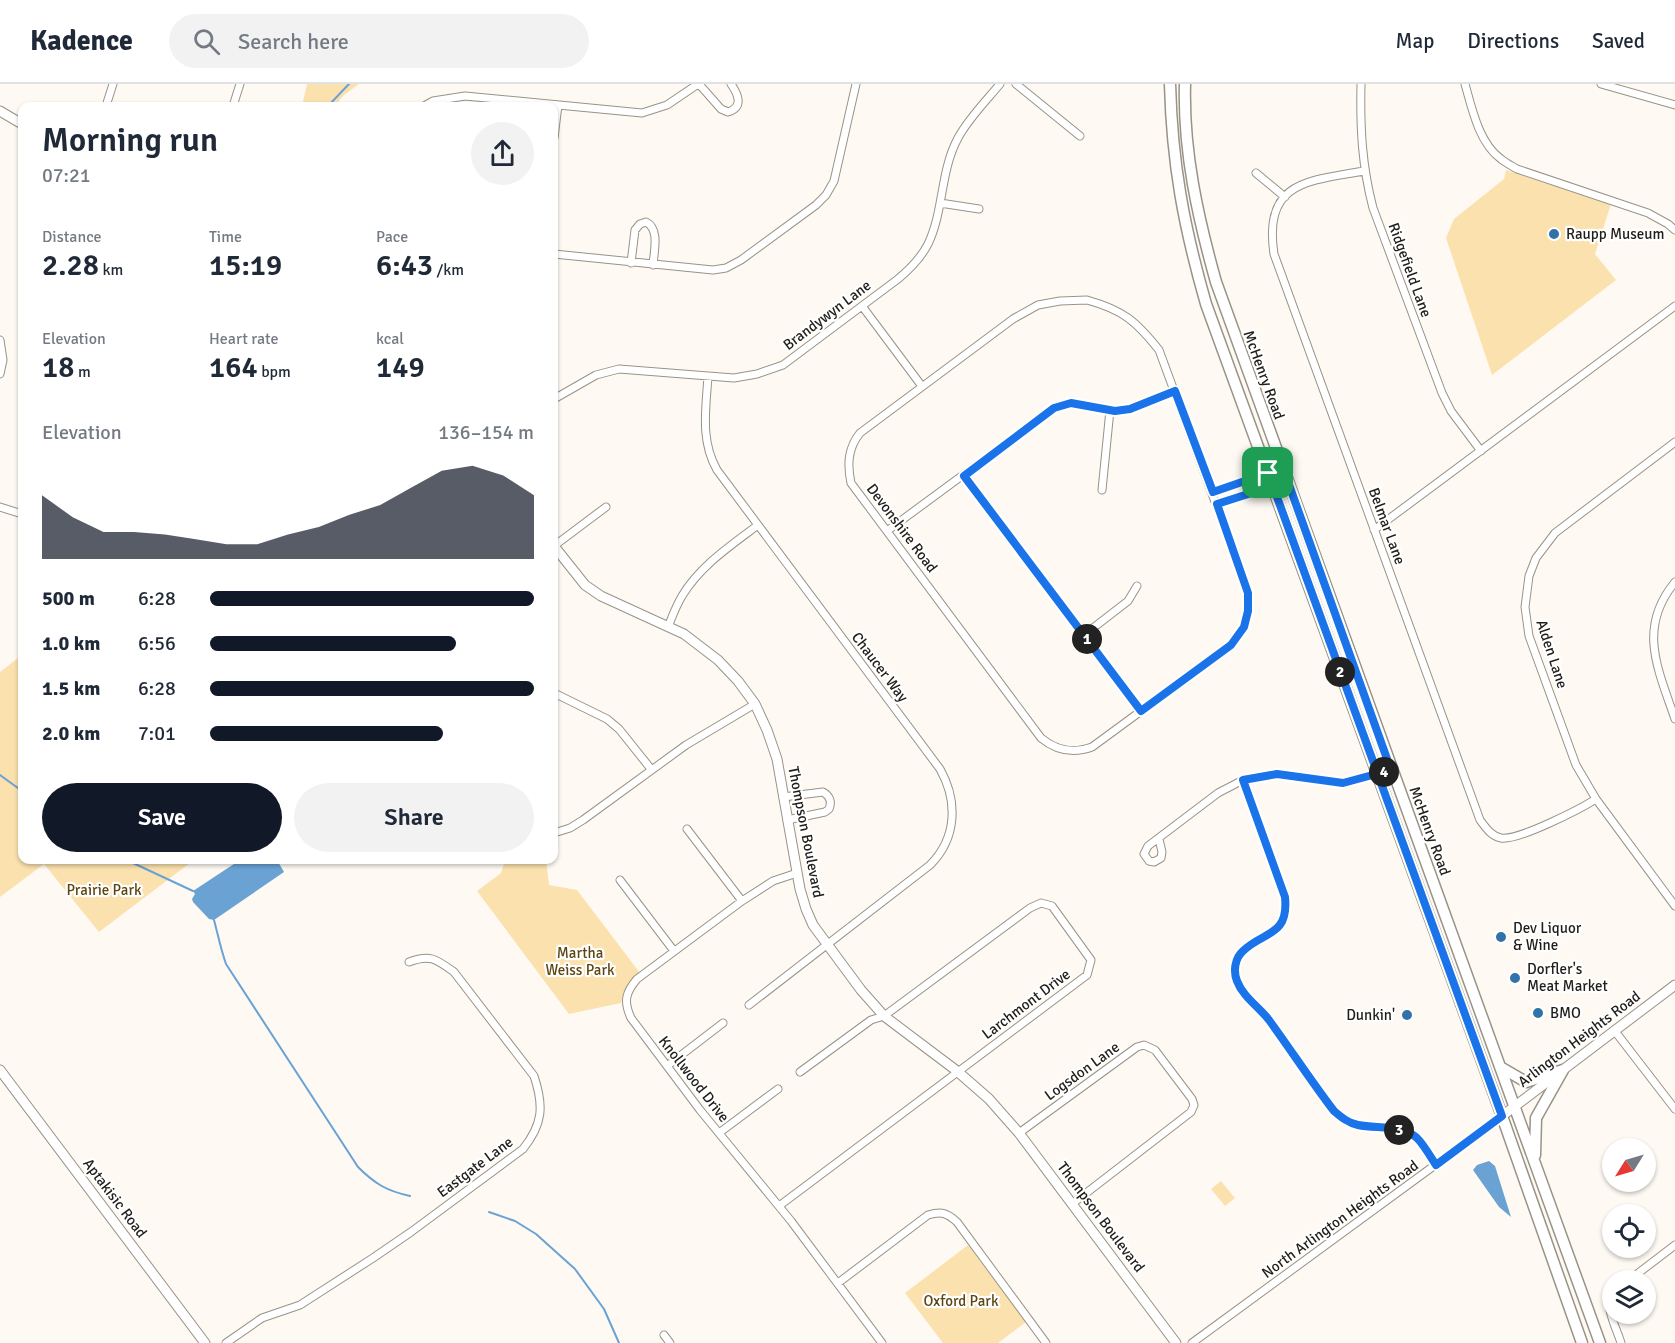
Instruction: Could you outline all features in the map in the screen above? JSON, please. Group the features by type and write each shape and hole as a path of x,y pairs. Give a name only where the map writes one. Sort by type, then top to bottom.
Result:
{"main road":[{"name":"McHenry Road","path":"1170,84 1175,169 1190,248 1206,304 1502,1116 1582,1343"},
{"name":"McHenry Road","path":"1185,84 1190,155 1198,212 1208,254 1234,335 1391,770 1516,1106 1600,1343"},
{"path":"1502,1068 1526,1082 1563,1070"},
{"path":"1535,1164 1536,1118 1563,1070"}],"street":[{"path":"107,102 113,84"},
{"path":"234,102 240,84"},
{"path":"558,105 642,112 667,105 699,84 722,109 728,112 739,102 738,94 730,84"},
{"path":"558,254 704,269 726,268 741,260 816,205 826,195 834,181 856,84"},
{"name":"Brandywyn Lane","path":"558,397 596,375 619,369 734,378 757,374 783,365 914,265 928,246 937,221 945,177 958,138 1000,84"},
{"path":"1016,84 1080,136"},
{"name":"Ridgefield Lane","path":"1361,84 1360,134 1364,171 1373,208 1442,393 1451,411 1481,451"},
{"path":"1465,84 1482,134 1490,148 1501,159 1517,169 1648,213 1675,230"},
{"path":"1601,84 1675,105"},
{"path":"431,102 465,96 514,102"},
{"path":"0,111 18,122"},
{"path":"1256,172 1285,197 1296,185 1364,171"},
{"name":"Belmar Lane","path":"1285,197 1276,210 1272,223 1274,255 1480,820 1494,836 1510,837 1567,816 1596,799"},
{"path":"940,203 979,209"},
{"path":"631,262 635,230 640,224 646,222 652,225 655,232 653,265"},
{"name":"Devonshire Road","path":"1087,300 1110,306 1127,316 1145,332 1159,350 1175,391 1248,593 1248,611 1244,627 1231,645 1092,747 1066,751 1041,738 851,483 848,469 852,446 867,427 1013,319 1038,305 1060,301 1087,300"},
{"path":"862,306 921,386"},
{"path":"1374,530 1675,306"},
{"path":"0,340 3,360 0,374"},
{"name":"Chaucer Way","path":"708,376 704,430 709,457 940,769 946,780 952,803 952,823 948,839 938,857 749,1005"},
{"path":"887,531 1054,408 1071,403 1110,410 1130,409 1175,391"},
{"path":"1101,490 1110,410"},
{"name":"Alden Lane","path":"1675,442 1555,533 1536,558 1528,576 1525,606 1529,636 1576,765 1596,799 1672,895 1675,906"},
{"path":"1213,492 1283,468"},
{"path":"964,476 1141,711"},
{"path":"1217,504 1288,481"},
{"path":"0,507 18,513"},
{"path":"558,543 606,507"},
{"path":"668,627 681,597 711,560 758,525"},
{"name":"Thompson Boulevard","path":"558,551 585,585 601,596 684,634 718,660 738,681 755,704 777,759 797,873 806,909 827,946 884,1016 957,1071 989,1099 1019,1133 1176,1343"},
{"path":"1675,582 1664,595 1655,618 1652,634 1654,656 1675,719"},
{"path":"1084,635 1128,600 1137,586"},
{"path":"558,695 607,719 619,729 651,769"},
{"path":"558,832 583,820 686,745 755,704"},
{"path":"1159,838 1218,793 1243,780 1277,774 1343,783 1391,770"},
{"path":"1243,780 1285,897 1286,909 1282,922 1276,930 1240,954 1235,967 1239,986 1268,1018 1334,1111 1343,1119 1357,1125 1398,1129 1410,1133 1418,1139 1436,1165"},
{"path":"783,798 823,792 828,795 830,801 829,809 825,812 787,820"},
{"path":"687,829 742,900"},
{"name":"Knollwood Drive","path":"797,873 773,881 742,900 638,979 628,991 625,1000 631,1018 719,1133 779,1206 882,1343"},
{"path":"620,880 674,951"},
{"name":"Larchmont Drive","path":"779,1206 1087,975 1091,960 1052,906 1041,903 1030,908 884,1016"},
{"name":"Eastgate Lane","path":"226,1343 262,1318 300,1305 373,1258 523,1149 531,1138 538,1123 540,1109 540,1095 534,1076 454,972 444,964 423,957 409,962"},
{"name":"Arlington Heights Road","path":"1502,1116 1675,985"},
{"path":"800,1072 871,1020 884,1016"},
{"path":"667,1066 723,1023"},
{"path":"1614,1030 1675,1109"},
{"name":"Logsdon Lane","path":"1019,1133 1137,1047 1144,1045 1155,1050 1186,1091 1194,1105 1186,1118 1072,1204"},
{"name":"Aptakisic Road","path":"0,1070 205,1343"},
{"path":"719,1133 778,1089"},
{"name":"North Arlington Heights Road","path":"1192,1343 1502,1116"},
{"path":"838,1283 928,1215 938,1212 948,1213 1046,1343"},
{"path":"1642,1270 1675,1245"},
{"path":"1615,1324 1621,1343"},
{"path":"664,1335 670,1343"}],"green space":[{"path":"307,84 359,84 338,102 303,102"},
{"path":"1506,170 1611,204 1595,254 1616,280 1492,375 1446,238 1454,219 1504,179"},
{"name":"Prairie Park","path":"18,658 18,864 44,864 0,897 0,672"},
{"name":"Prairie Park","path":"44,864 189,864 99,932"},
{"name":"Martha Weiss Park","path":"504,864 546,864 549,885 577,890 640,973 625,988 621,1003 569,1014 477,891 501,873"},
{"path":"1221,1181 1235,1198 1225,1206 1211,1189"},
{"name":"Oxford Park","path":"968,1245 1026,1322 998,1343 943,1343 905,1293"}],"water":[{"path":"234,864 279,864 284,872 214,920 209,919 193,902 195,894 193,891"},
{"path":"1489,1161 1495,1166 1511,1217 1499,1207 1473,1170 1477,1165"}],"waterway":[{"path":"332,102 349,84"},
{"path":"0,775 18,788"},
{"path":"135,864 193,891"},
{"path":"214,920 226,964 358,1167 382,1186 410,1196"},
{"path":"489,1212 515,1221 536,1234 575,1269 604,1309 619,1343"}],"place":[{"name":"Raupp Museum","path":"1554,234"},
{"name":"Dev Liquor & Wine","path":"1501,937"},
{"name":"Dorfler's Meat Market","path":"1515,978"},
{"name":"BMO","path":"1538,1013"},
{"name":"Dunkin'","path":"1407,1015"}],"route":[{"path":"1268,473 1213,492 1175,391 1130,409 1115,411 1071,403 1054,408 964,476 1141,711 1231,645 1239,636 1248,611 1248,593 1217,504 1273,486 1377,775 1502,1116 1436,1165 1418,1139 1410,1133 1398,1129 1357,1125 1343,1119 1334,1111 1268,1018 1248,997 1236,979 1235,967 1240,954 1276,930 1282,922 1286,909 1285,897 1243,780 1277,774 1298,775 1343,783 1377,775 1391,770 1283,468 1268,473"}]}
